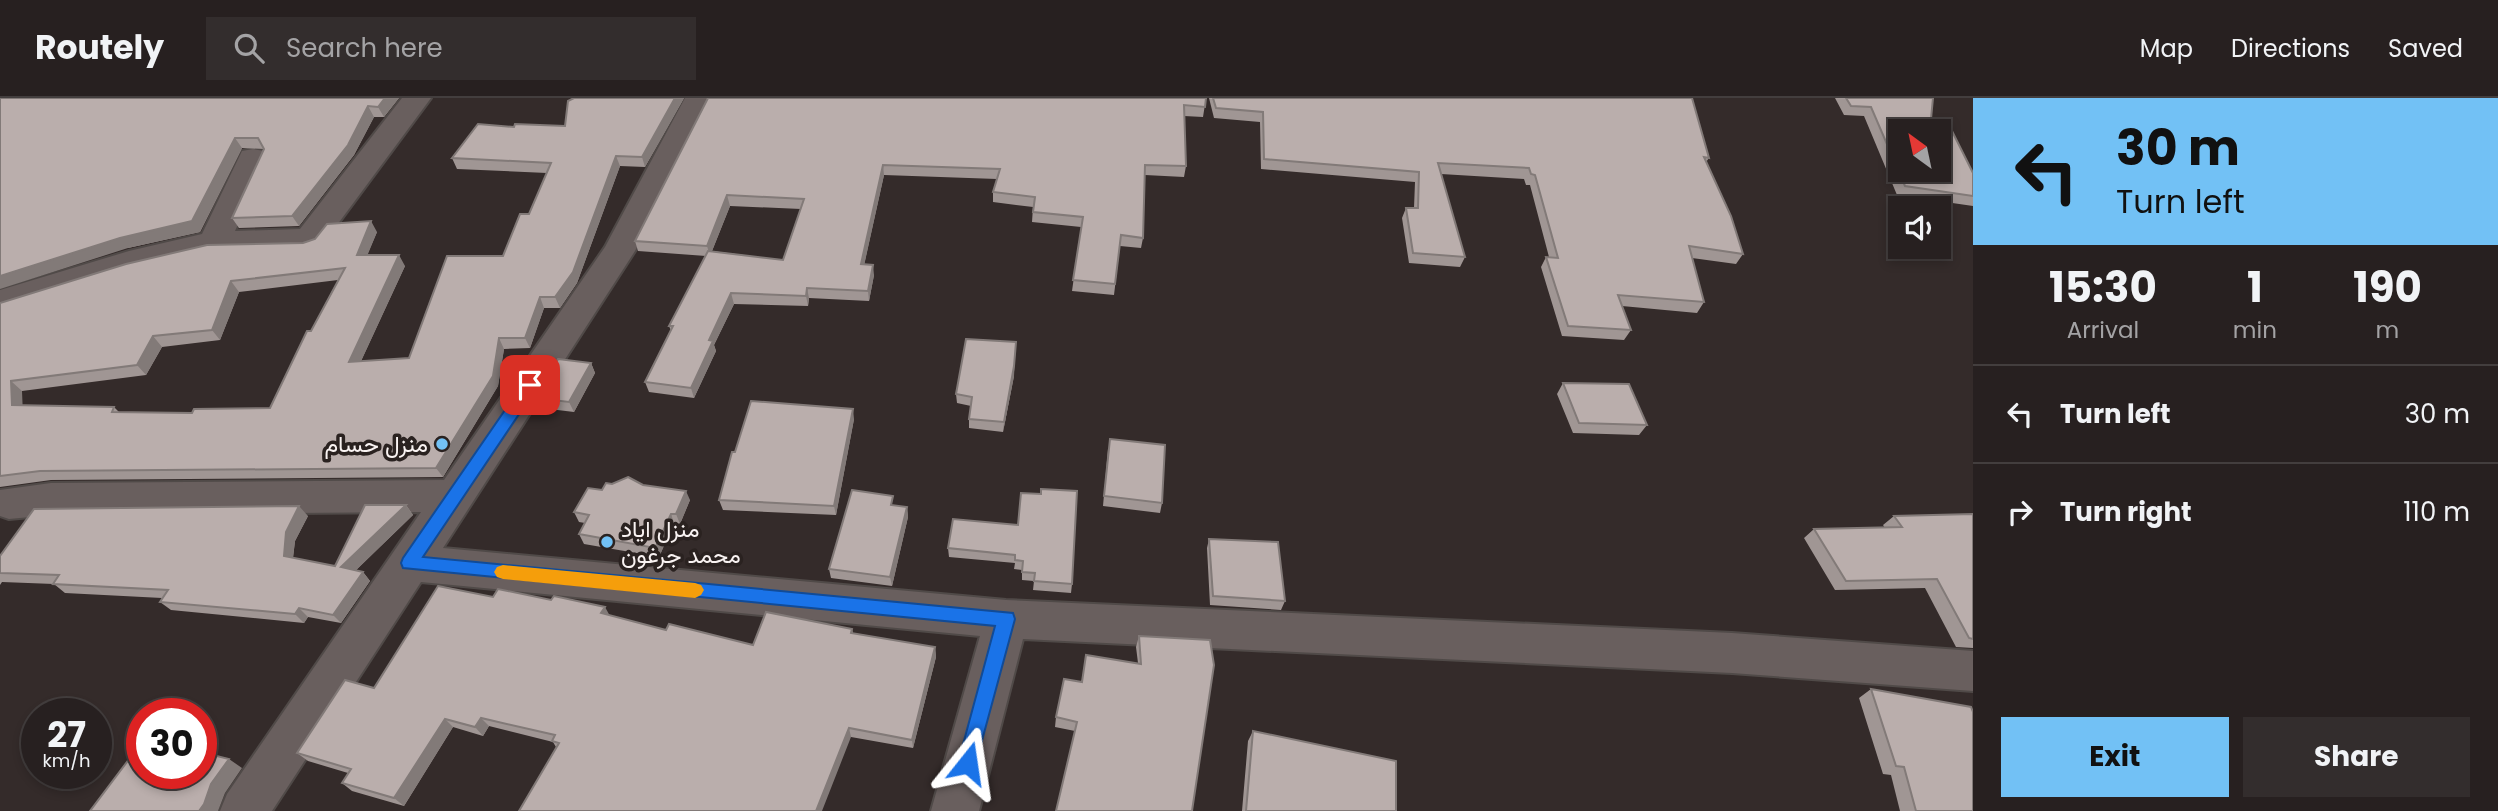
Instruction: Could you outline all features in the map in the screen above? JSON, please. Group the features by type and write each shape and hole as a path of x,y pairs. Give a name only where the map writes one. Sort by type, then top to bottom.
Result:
{"street":[{"path":"0,302 130,262 214,242 309,240 417,98"},
{"path":"244,811 620,251 699,98"},
{"path":"214,242 253,158"},
{"path":"9,503 51,499 456,496"},
{"path":"409,563 1006,619 1732,653 1973,671"},
{"path":"955,811 1006,619"}],"building":[{"path":"0,98 385,98 378,107 368,106 348,145 292,216 232,218 264,149 258,138 235,138 192,221 120,238 0,276"},
{"path":"574,98 675,98 642,157 616,156 573,272 555,297 540,297 525,338 499,338 493,376 436,468 40,471 0,476 0,303 126,264 207,245 303,243 315,239 327,224 371,221 357,255 399,255 349,362 409,358 447,256 503,256 520,214 529,214 551,163 452,158 478,124 514,127 515,124 565,126 568,101","holes":["345,268 311,331 307,331 270,408 194,409 192,413 112,412 114,407 12,405 11,381 137,365 153,336 212,330 231,281"]},
{"path":"708,98 1206,98 1205,107 1184,105 1186,166 1145,165 1143,238 1121,235 1115,284 1073,280 1083,217 1033,212 1035,197 993,192 1000,169 883,165 861,264 873,265 868,291 807,288 806,296 731,293 691,388 645,382 673,326 669,326 708,251 783,260 804,199 727,195 707,246 635,241"},
{"path":"1213,98 1692,98 1709,158 1704,157 1731,216 1743,254 1689,246 1704,302 1618,295 1631,330 1568,326 1546,257 1558,258 1535,175 1531,174 1529,168 1438,163 1465,257 1413,253 1406,208 1418,208 1419,172 1264,159 1263,112 1216,108"},
{"path":"1846,98 1933,98 1931,119 1888,119 1888,146 1871,107 1851,106"},
{"path":"1951,129 1973,173 1973,196 1905,186 1903,182 1951,182"},
{"path":"966,339 1016,342 1004,422 969,419 972,397 956,394"},
{"path":"558,359 591,363 569,402 536,398"},
{"path":"1563,383 1629,384 1647,425 1579,423"},
{"path":"751,401 853,409 834,506 719,500 732,452 735,452"},
{"path":"1110,439 1165,445 1162,503 1104,496"},
{"path":"628,477 643,485 686,491 676,514 671,514 655,548 579,534 589,515 574,512 588,488 602,490 606,483 612,484"},
{"path":"1041,489 1077,491 1072,584 1034,581 1035,573 1022,572 1023,561 1015,560 1015,555 948,548 953,519 1018,525 1021,493 1041,494"},
{"path":"852,490 893,496 891,505 907,507 890,577 829,569"},
{"path":"365,505 406,505 341,567 363,572 333,615 299,608 295,614 160,602 168,590 53,584 59,575 0,573 0,556 34,509 299,506 286,532 284,556 335,566"},
{"path":"1973,514 1973,639 1969,638 1937,579 1846,581 1814,529 1902,527 1894,516"},
{"path":"1209,539 1278,542 1285,601 1213,596"},
{"path":"438,586 493,597 498,589 551,600 554,596 605,607 601,613 666,630 669,624 753,645 766,612 852,629 851,633 935,647 912,740 849,728 816,811 519,811 559,743 552,741 555,735 481,718 475,727 445,719 394,798 342,783 351,769 297,753 345,680 374,688"},
{"path":"1139,636 1210,640 1214,665 1192,811 1056,811 1077,722 1056,717 1064,679 1082,682 1086,655 1141,664"},
{"path":"1871,689 1971,707 1973,811 1916,811 1904,767 1896,766"},
{"path":"1253,731 1396,761 1396,811 1246,811"},
{"path":"217,756 229,759 217,776"},
{"path":"126,763 126,789 209,789 199,811 90,811 107,789 112,789 112,782"}],"slow traffic":[{"path":"503,572 695,590"}],"place":[{"name":"منزل حسام","path":"442,444"},
{"name":"منزل اياد محمد جرغون","path":"607,542"}],"route":[{"path":"530,385 409,563 1006,619 968,763"}]}
